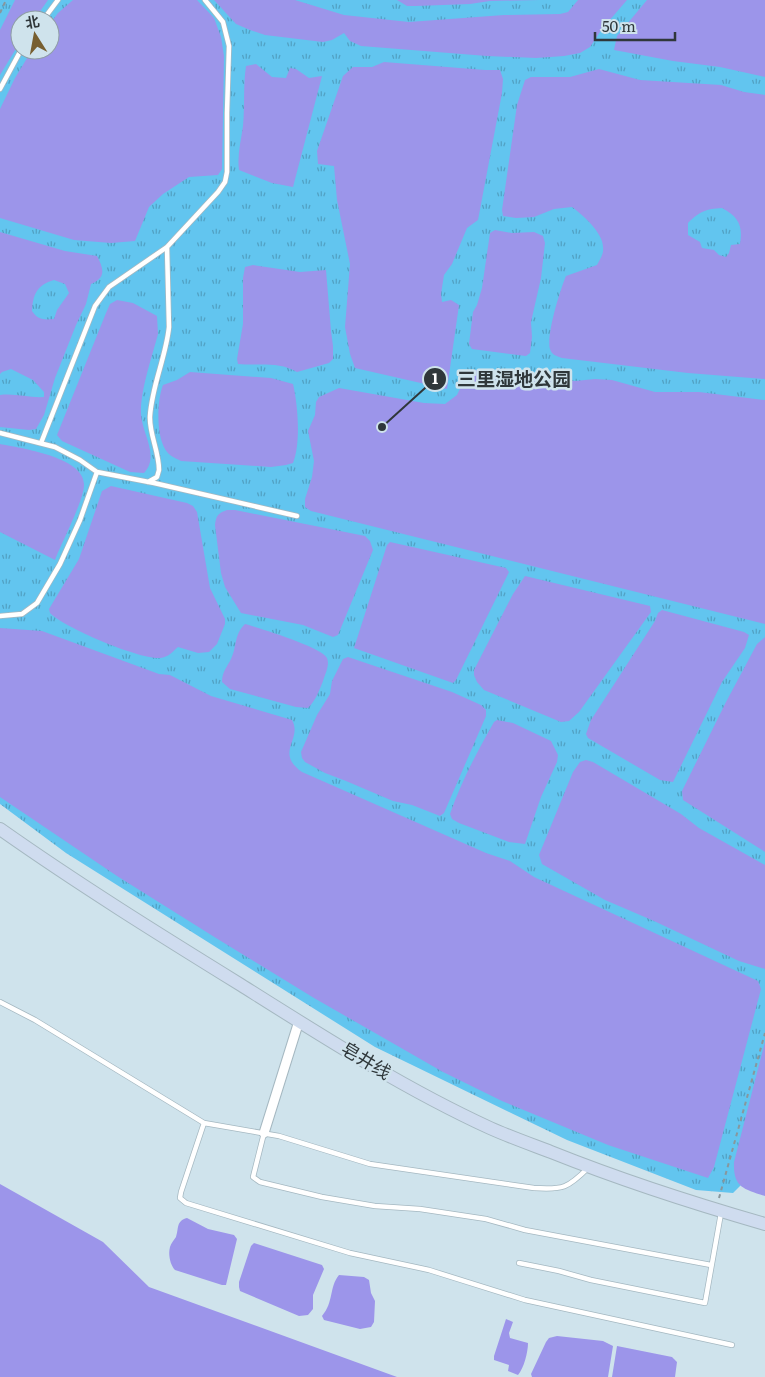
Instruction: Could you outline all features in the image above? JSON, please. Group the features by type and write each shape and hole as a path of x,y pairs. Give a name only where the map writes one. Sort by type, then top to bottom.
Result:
{"street":[{"name":"皂井线","path":"0,829 31,851 299,1022 416,1091 491,1128 588,1167 718,1211 765,1224"},
{"path":"264,1133 299,1022"}],"lane":[{"path":"41,444 95,306 101,296 109,287 167,248 225,182 227,172 229,46 224,22 205,0"},
{"path":"0,89 16,60"},
{"path":"148,482 157,477 159,470 150,418 151,400 168,338 167,248"},
{"path":"0,433 55,447 80,460 97,472 297,516"},
{"path":"0,616 22,614 37,603 64,555 80,520 97,472"},
{"path":"0,1002 35,1020 204,1123 279,1136 370,1164 534,1188 557,1189 573,1183 588,1167"},
{"path":"204,1123 181,1192 180,1198 186,1203 350,1253 429,1270 525,1300 732,1345"},
{"path":"264,1133 253,1177 260,1182 375,1206 420,1209 486,1219 525,1230 711,1265"},
{"path":"519,1263 559,1270 591,1280 705,1303 718,1211"}],"path":[{"path":"0,13 6,0"},
{"path":"718,1211 765,1033"}],"green space":[{"path":"0,0 765,0 765,1109 748,1178 733,1193 696,1190 567,1140 375,1047 66,853 0,804"}],"shaded area":[{"path":"15,0 48,0 41,10 10,10"},
{"path":"73,0 197,0 214,18 221,37 224,56 222,169 218,175 189,177 163,194 149,207 135,241 111,243 74,240 0,218 0,109 26,60 60,60 60,11"},
{"path":"214,0 295,0 344,15 409,22 504,15 560,14 568,12 578,0 627,0 602,29 590,47 580,53 536,58 361,46 350,41 344,33 332,40 323,42 265,35 236,24"},
{"path":"397,0 539,0 407,6"},
{"path":"647,0 765,0 765,77 720,67 673,61 614,50 617,36"},
{"path":"10,10 10,58 0,75 0,30"},
{"path":"384,62 500,70 503,79 478,220 467,228 452,264 444,275 441,294 442,302 451,300 459,305 447,389 355,368 350,354 345,327 350,264 337,200 334,166 318,164 317,151 343,76 353,67 372,67"},
{"path":"256,64 272,77 286,78 290,68 296,69 309,78 322,76 293,187 272,183 239,170 246,66"},
{"path":"599,69 640,80 721,85 744,92 765,95 765,379 688,373 562,358 552,353 549,343 550,334 557,302 566,276 597,265 603,252 600,236 592,225 572,207 554,209 534,217 516,218 503,216 502,210 517,105 525,80 531,77 570,77","holes":["722,208 736,219 741,232 740,244 731,245 726,257 719,255 714,250 702,248 700,242 688,235 688,223 696,216 707,210"]},
{"path":"495,230 512,233 534,232 543,236 545,243 541,278 531,322 530,353 526,356 472,349 469,344 473,312 482,288 490,233"},
{"path":"0,232 65,251 97,256 102,269 101,276 96,282 91,284 86,304 55,378 44,415 36,429 0,427 0,395 44,397 44,392 33,380 11,369 0,374","holes":["54,280 65,284 69,293 57,310 54,319 39,318 32,311 37,291 48,282"]},
{"path":"253,265 300,272 326,270 333,346 333,359 329,363 297,372 276,365 238,364 237,359 243,324 243,278 245,267"},
{"path":"117,300 133,303 157,316 158,334 141,405 142,422 150,452 149,466 144,473 130,472 62,441 57,435 110,304"},
{"path":"487,369 575,381 612,380 655,392 699,392 765,400 765,624 311,511 305,507 305,499 312,477 314,461 308,431 315,415 316,402 319,397 339,388 424,403 445,404 457,395 467,374 476,370"},
{"path":"190,372 271,378 293,384 298,424 296,455 293,463 271,467 181,461 168,453 160,435 159,408 161,391 163,385 177,380"},
{"path":"0,444 36,451 50,456 74,467 81,475 84,485 83,492 55,560 0,532"},
{"path":"111,486 187,503 193,506 197,512 210,588 225,619 225,624 217,644 209,652 198,653 178,647 166,657 160,658 136,654 86,634 50,613 49,609 79,559 102,491"},
{"path":"227,510 365,536 370,541 373,550 338,635 333,637 303,625 241,613 225,587 221,573 215,525 218,515"},
{"path":"390,542 506,568 509,572 453,683 354,648 387,545"},
{"path":"525,576 650,606 651,612 579,712 569,721 561,722 484,690 474,675 474,670 513,594"},
{"path":"662,610 744,632 749,635 745,648 722,682 673,782 660,780 588,738 586,734 591,720 655,621 658,613"},
{"path":"245,624 303,643 327,658 328,667 323,681 315,699 308,708 296,707 230,689 222,682 224,672 233,654 237,636"},
{"path":"0,628 42,631 159,674 170,675 211,696 292,720 294,734 289,752 290,758 294,765 302,772 486,853 510,861 534,877 758,981 761,989 714,1167 708,1178 608,1145 502,1101 443,1072 314,998 216,938 117,876 0,797"},
{"path":"765,637 765,852 683,800 682,791 757,644"},
{"path":"348,657 452,692 481,705 486,710 486,716 444,813 440,816 412,805 393,801 325,773 305,762 302,758 301,752 317,715 330,694 332,681 343,659"},
{"path":"497,720 513,723 551,741 558,755 525,844 509,842 459,823 452,819 450,814 470,767 494,722"},
{"path":"586,760 593,762 681,814 699,828 765,865 765,969 739,961 605,900 542,864 539,855 573,772 580,762"},
{"path":"765,1042 765,1196 741,1186 735,1177 734,1162"},
{"path":"0,1184 103,1242 149,1287 397,1377 0,1377"},
{"path":"187,1218 208,1229 234,1235 237,1239 226,1285 173,1268 169,1253 170,1247 176,1237 179,1223"},
{"path":"254,1243 322,1265 324,1269 313,1295 313,1309 308,1315 299,1316 240,1291 239,1282 251,1246"},
{"path":"339,1275 364,1277 369,1280 371,1293 375,1301 374,1322 371,1327 360,1329 324,1320 322,1316 326,1311 334,1284"},
{"path":"506,1319 513,1322 509,1333 510,1338 528,1343 525,1360 518,1375 508,1371 509,1365 494,1360"},
{"path":"557,1336 603,1341 613,1346 608,1377 532,1377 531,1374 546,1342 549,1338"},
{"path":"617,1346 672,1357 677,1362 675,1377 612,1377"}],"place":[{"name":"三里湿地公园","path":"382,427"}]}
